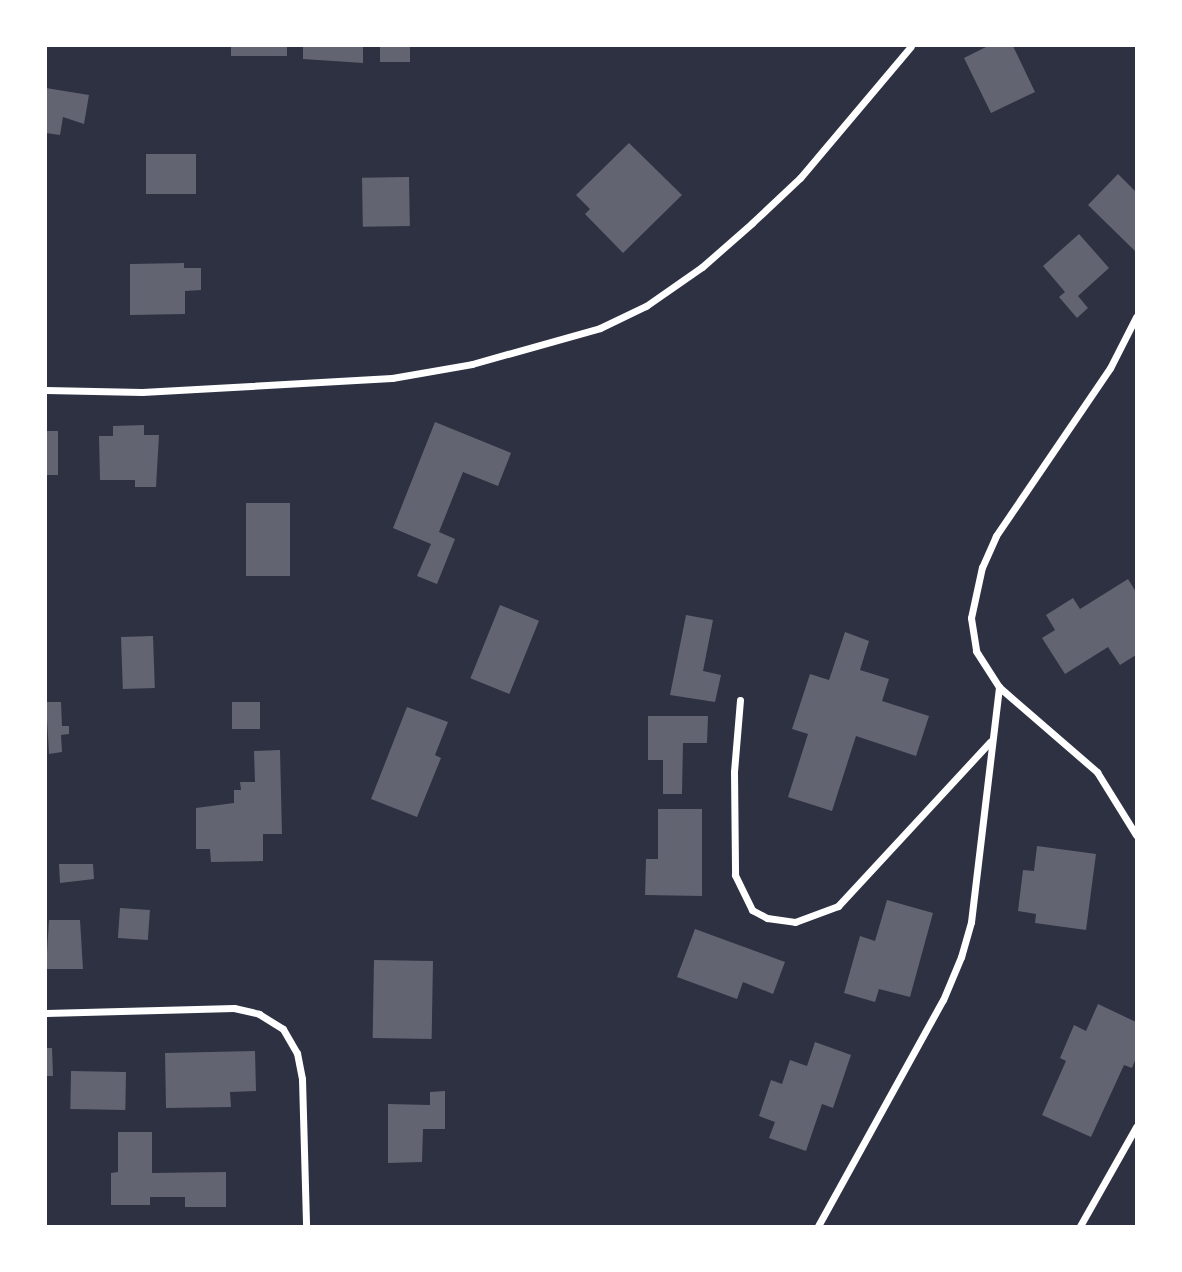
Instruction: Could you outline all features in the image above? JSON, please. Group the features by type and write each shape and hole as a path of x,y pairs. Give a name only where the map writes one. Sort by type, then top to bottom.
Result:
{"street":[{"path":"46,390 142,392 392,378 472,364 600,328 646,306 702,267 752,223 800,178 911,46"},
{"path":"1136,317 1110,368 1012,507 982,567 971,636 984,667 999,687 1097,772 1136,835"},
{"path":"818,1227 943,1000 961,957 971,922 999,687"},
{"path":"740,700 734,772 735,875 752,910 767,918 794,922 838,906 991,741"},
{"path":"46,1013 234,1008 259,1014 283,1030 297,1053 302,1079 306,1227"},
{"path":"1080,1227 1136,1127"}],"building":[{"path":"231,46 287,46 287,56 231,56"},
{"path":"303,46 363,46 363,63 303,59"},
{"path":"380,46 410,46 410,62 380,62"},
{"path":"988,46 1013,46 1035,92 991,113 964,58"},
{"path":"46,88 89,95 84,124 63,117 60,135 46,133"},
{"path":"629,143 682,195 623,253 585,214 590,209 576,195"},
{"path":"146,154 196,154 196,194 146,194"},
{"path":"1118,174 1136,192 1136,252 1088,205"},
{"path":"409,177 410,226 363,227 362,178"},
{"path":"1079,234 1109,268 1078,296 1088,308 1077,318 1059,297 1065,292 1043,266"},
{"path":"184,263 184,268 201,268 201,290 185,291 185,314 130,315 130,264"},
{"path":"435,422 511,453 498,486 463,472 439,532 455,539 437,584 417,576 431,544 393,528"},
{"path":"144,425 144,435 159,435 156,487 135,487 135,480 100,480 99,436 113,436 113,426"},
{"path":"46,431 58,431 58,475 46,475"},
{"path":"246,503 290,503 290,576 246,576"},
{"path":"1128,579 1136,592 1136,655 1120,665 1108,647 1065,674 1042,638 1055,630 1046,615 1073,598 1080,609"},
{"path":"500,605 539,621 509,694 470,678"},
{"path":"686,615 713,620 703,671 721,675 715,702 670,695"},
{"path":"845,632 869,641 860,670 889,679 882,701 929,716 916,756 856,736 832,811 788,797 808,734 792,729 810,674 829,680"},
{"path":"153,636 155,688 123,689 121,637"},
{"path":"46,702 61,702 62,726 69,726 69,734 61,735 62,752 49,754"},
{"path":"232,702 260,702 260,729 232,729"},
{"path":"407,707 448,722 435,755 441,758 417,817 371,799"},
{"path":"648,716 708,716 707,743 683,743 682,794 663,794 663,760 648,760"},
{"path":"280,750 282,834 263,834 263,861 211,862 210,849 196,849 196,808 234,803 234,790 241,790 240,782 255,782 254,751"},
{"path":"658,809 702,809 702,896 645,895 646,859 658,859"},
{"path":"1037,846 1096,854 1086,930 1035,923 1036,914 1018,911 1023,870 1034,871"},
{"path":"59,864 93,864 94,879 60,883"},
{"path":"887,900 933,913 910,997 879,989 875,1002 844,993 860,936 875,941"},
{"path":"120,908 150,910 148,940 118,938"},
{"path":"49,920 80,920 83,969 46,969"},
{"path":"695,929 785,962 773,994 743,982 737,999 677,977"},
{"path":"374,960 433,961 432,1039 373,1038"},
{"path":"1098,1004 1136,1022 1136,1058 1132,1068 1124,1065 1091,1137 1042,1115 1066,1061 1060,1058 1074,1025 1086,1031"},
{"path":"815,1042 851,1055 833,1108 822,1104 806,1151 769,1138 775,1122 759,1116 771,1080 782,1084 790,1060 807,1066"},
{"path":"46,1048 52,1048 53,1076 46,1076"},
{"path":"255,1051 256,1091 230,1092 231,1107 166,1108 165,1053"},
{"path":"71,1071 126,1072 125,1110 70,1109"},
{"path":"445,1091 445,1129 423,1129 422,1162 388,1163 388,1104 430,1105 430,1092"},
{"path":"118,1132 152,1132 152,1173 226,1172 226,1207 185,1207 185,1197 150,1197 150,1205 111,1205 111,1173 118,1172"}]}
